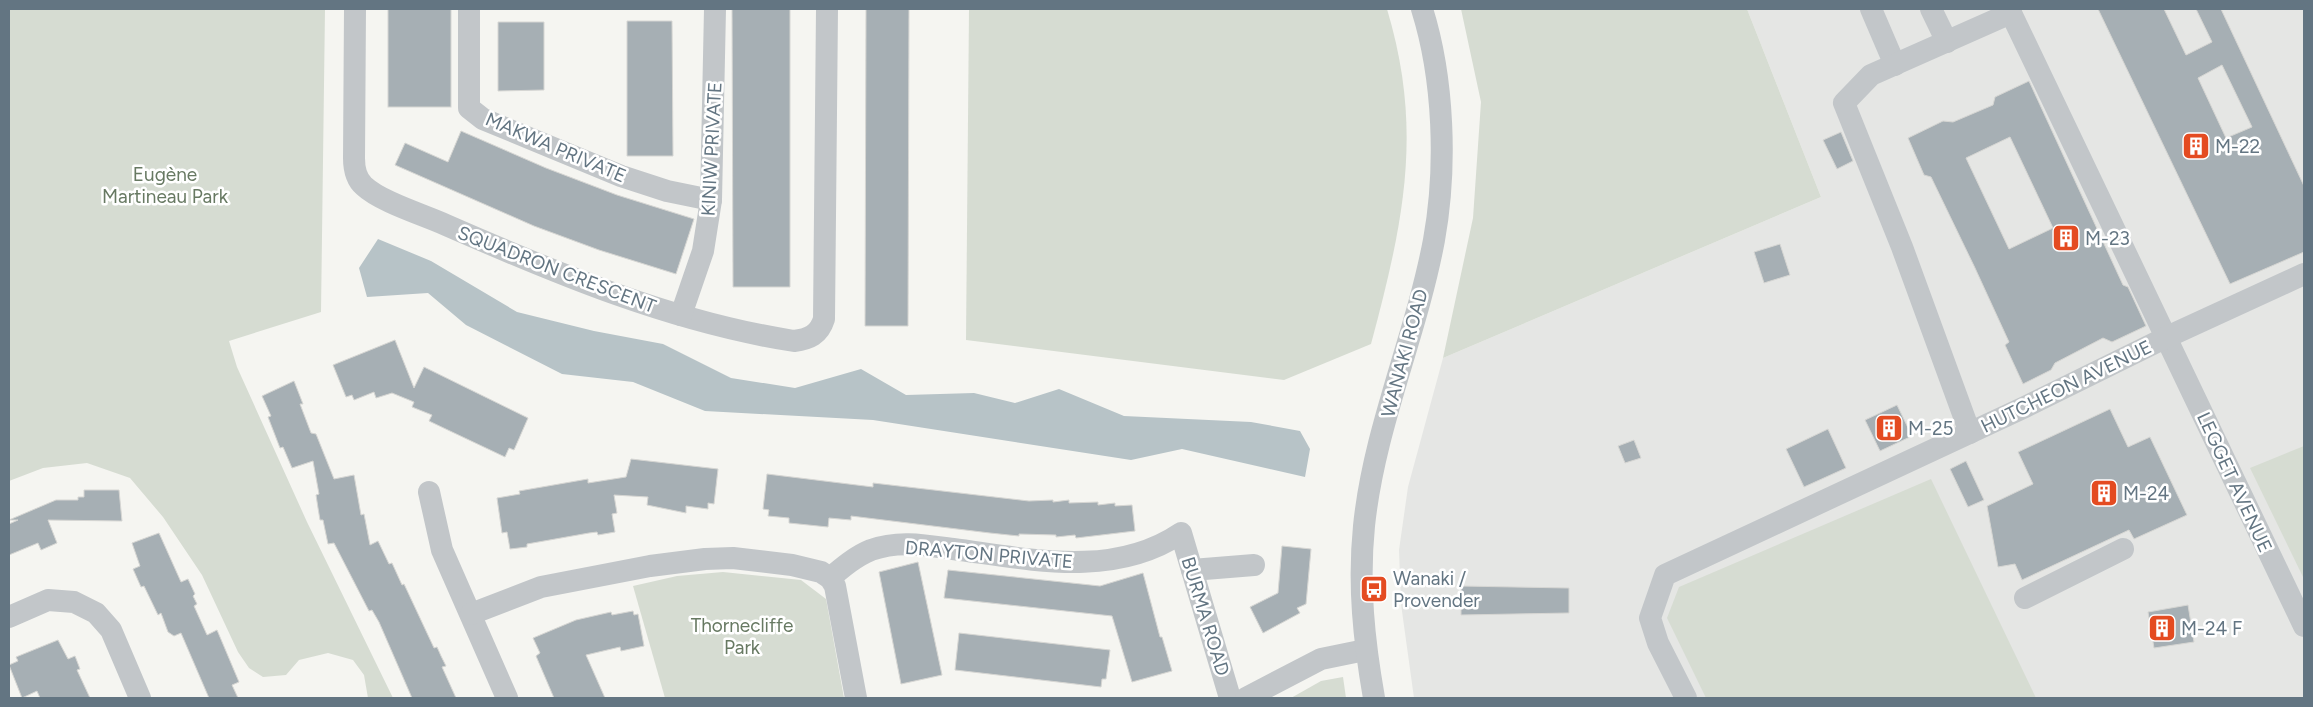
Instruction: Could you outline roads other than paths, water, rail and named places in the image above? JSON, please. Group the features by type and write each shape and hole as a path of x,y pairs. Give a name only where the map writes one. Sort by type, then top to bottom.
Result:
{"street":[{"name":"SQUADRON CRESCENT","path":"356,9 354,158 356,174 363,185 392,202 538,266 637,303 794,341 806,340 814,336 821,328 825,307 827,9"},
{"name":"MAKWA PRIVATE","path":"469,9 469,108 483,119 621,176 666,191 711,200"},
{"name":"KINIW PRIVATE","path":"681,315 703,251 711,200 714,9"},
{"name":"WANAKI ROAD","path":"1374,698 1365,650 1361,568 1368,498 1438,216 1440,145 1438,94 1432,46 1422,9"},
{"path":"1870,9 1895,65"},
{"path":"1931,9 1947,42"},
{"path":"1970,433 1902,247 1844,103 1871,75 1947,42 2010,11"},
{"name":"LEGGET AVENUE","path":"2010,11 2304,626"},
{"name":"HUTCHEON AVENUE","path":"1686,698 1658,643 1650,618 1665,574 1970,433 2167,337 2304,274"},
{"path":"428,492 442,550 472,614 507,698"},
{"name":"BURMA ROAD","path":"1181,533 1230,698"},
{"name":"DRAYTON PRIVATE","path":"830,578 856,558 887,546 919,544 1057,562 1090,562 1134,556 1166,543 1181,533"},
{"path":"2025,598 2124,549"},
{"path":"472,614 541,587 678,562 733,558 806,568 830,578 839,601 856,698"},
{"path":"1192,570 1254,565"},
{"path":"9,617 48,600 74,602 96,612 111,630 140,698"},
{"path":"1246,698 1321,659 1365,650"}],"place":[{"name":"M-22","path":"2196,146"},
{"name":"M-23","path":"2066,238"},
{"name":"M-25","path":"1889,428"},
{"name":"M-24","path":"2104,493"},
{"name":"Wanaki / Provender","path":"1374,589"},
{"name":"M-24 F","path":"2162,628"}],"park label":[{"name":"Eugène Martineau Park","path":"165,185"},
{"name":"Thornecliffe Park","path":"742,636"}]}
